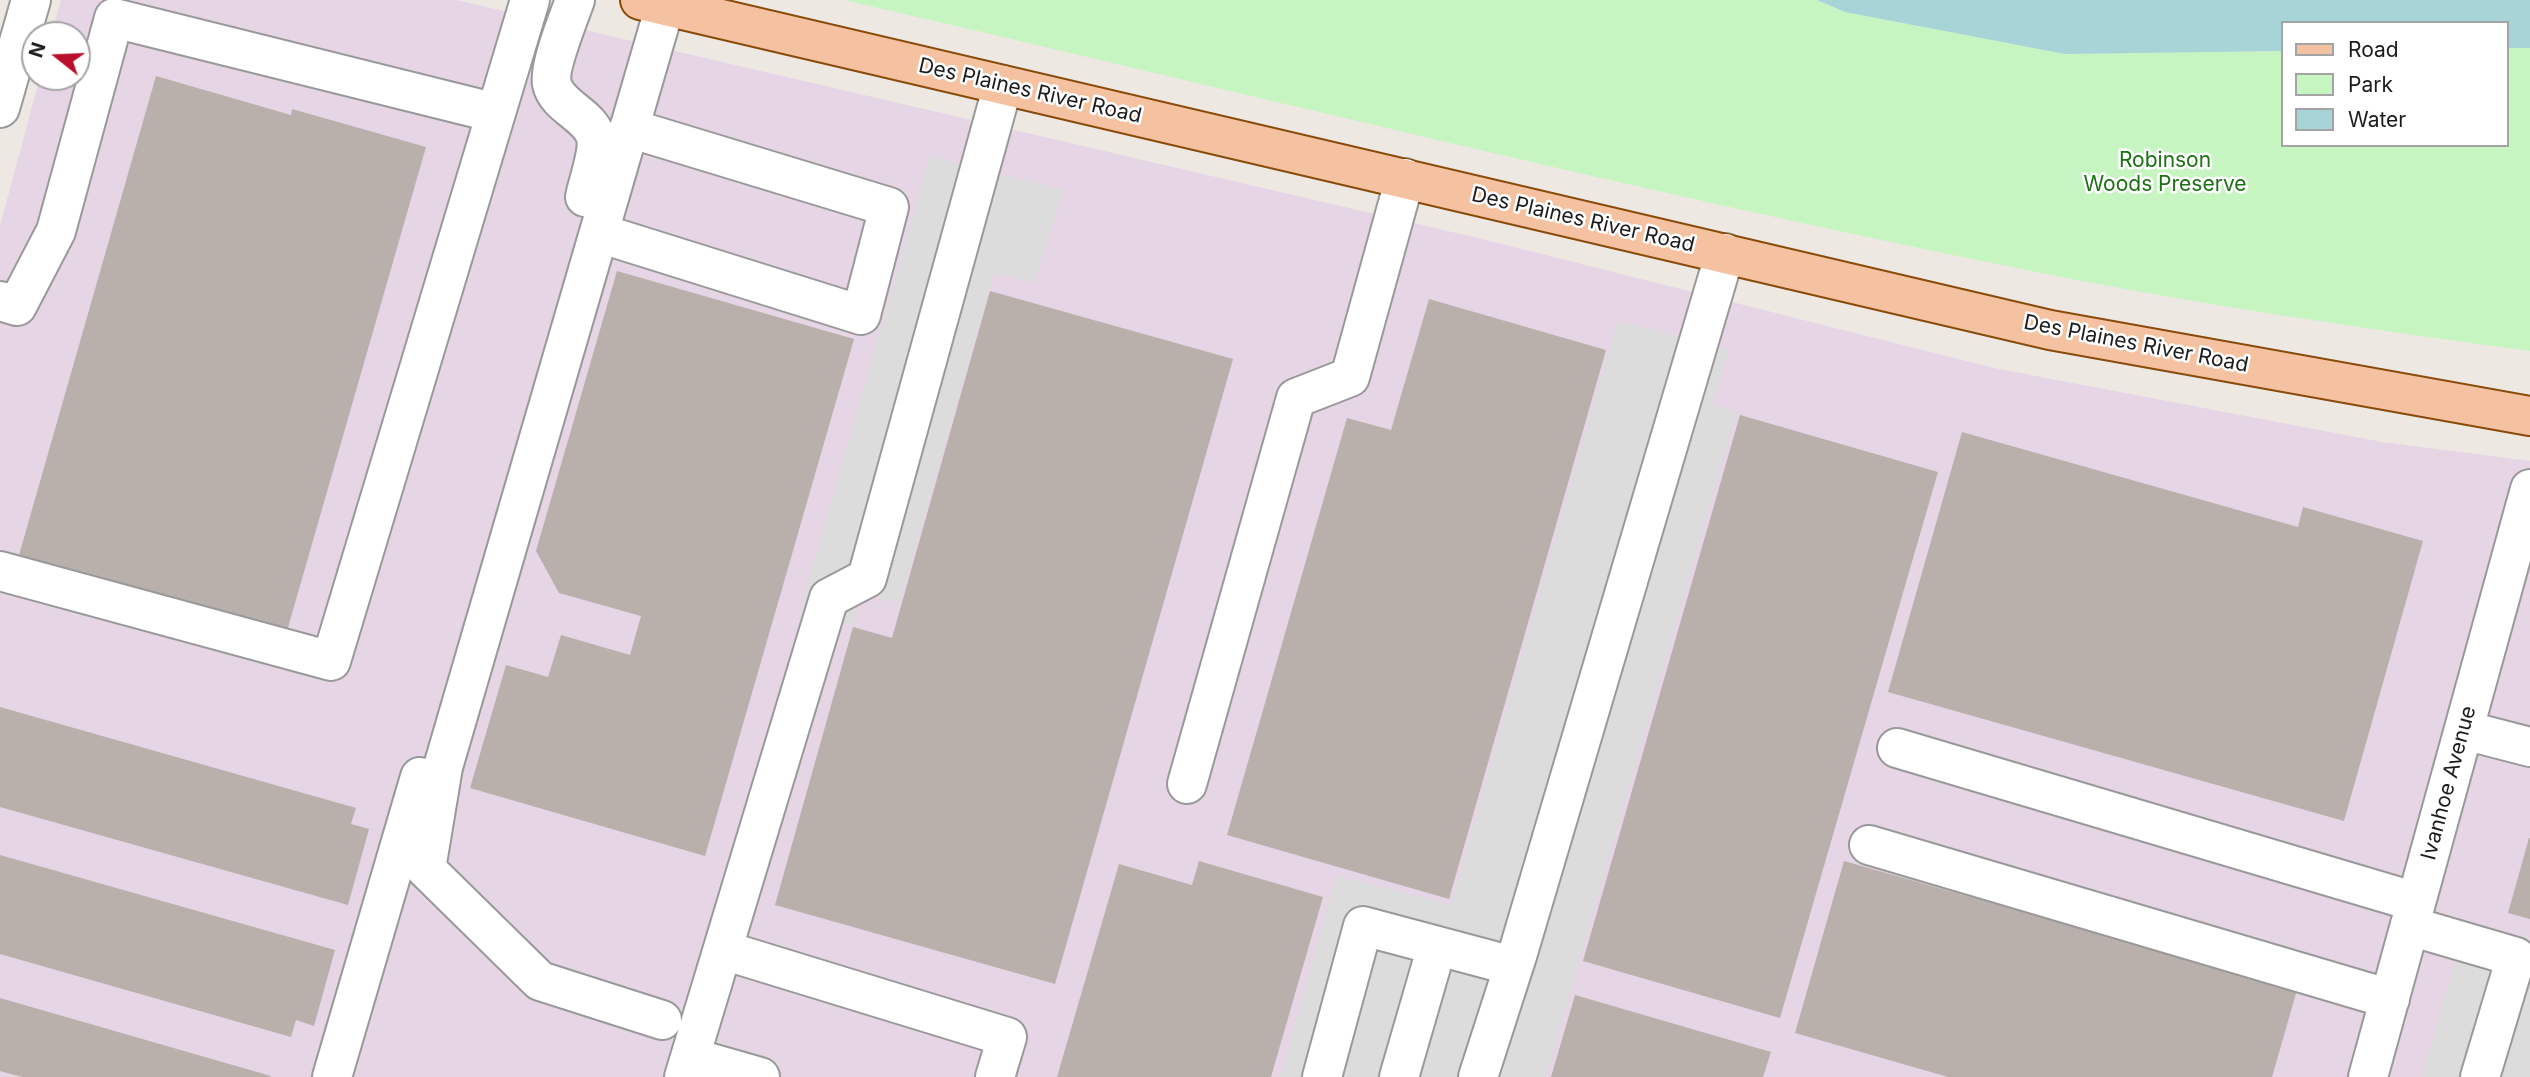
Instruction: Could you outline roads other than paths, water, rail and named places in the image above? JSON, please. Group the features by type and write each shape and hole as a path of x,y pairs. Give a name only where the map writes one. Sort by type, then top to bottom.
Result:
{"main road":[{"name":"Des Plaines River Road","path":"652,3 2050,330 2530,416"}],"street":[{"path":"0,108 31,0"},
{"path":"0,572 331,661 530,0"},
{"path":"332,1077 575,246 596,136 580,116 566,105 552,85 552,70 575,0"},
{"path":"652,3 629,128 443,767 426,869 540,981 662,1020"},
{"path":"0,301 17,306 55,231 114,18 496,113"},
{"path":"760,1077 687,1067 829,598 867,578 1003,85"},
{"path":"599,233 861,314 889,207 629,128"},
{"path":"1187,784 1296,398 1350,377 1405,178"},
{"path":"1478,1077 1725,253"},
{"name":"Ivanhoe Avenue","path":"2368,1077 2530,489"},
{"path":"2464,730 2530,747"},
{"path":"1898,748 2413,914 2523,959 2480,1077"},
{"path":"1869,845 2390,999"},
{"path":"1322,1077 1363,926 1513,966"},
{"path":"1399,1077 1437,946"},
{"path":"723,950 1007,1037 995,1077"}],"water":[{"path":"1817,0 2530,0 2530,48 2509,48 2509,21 2282,21 2282,51 2065,54 1845,12"}],"park label":[{"name":"Robinson Woods Preserve","path":"2165,173"}]}
